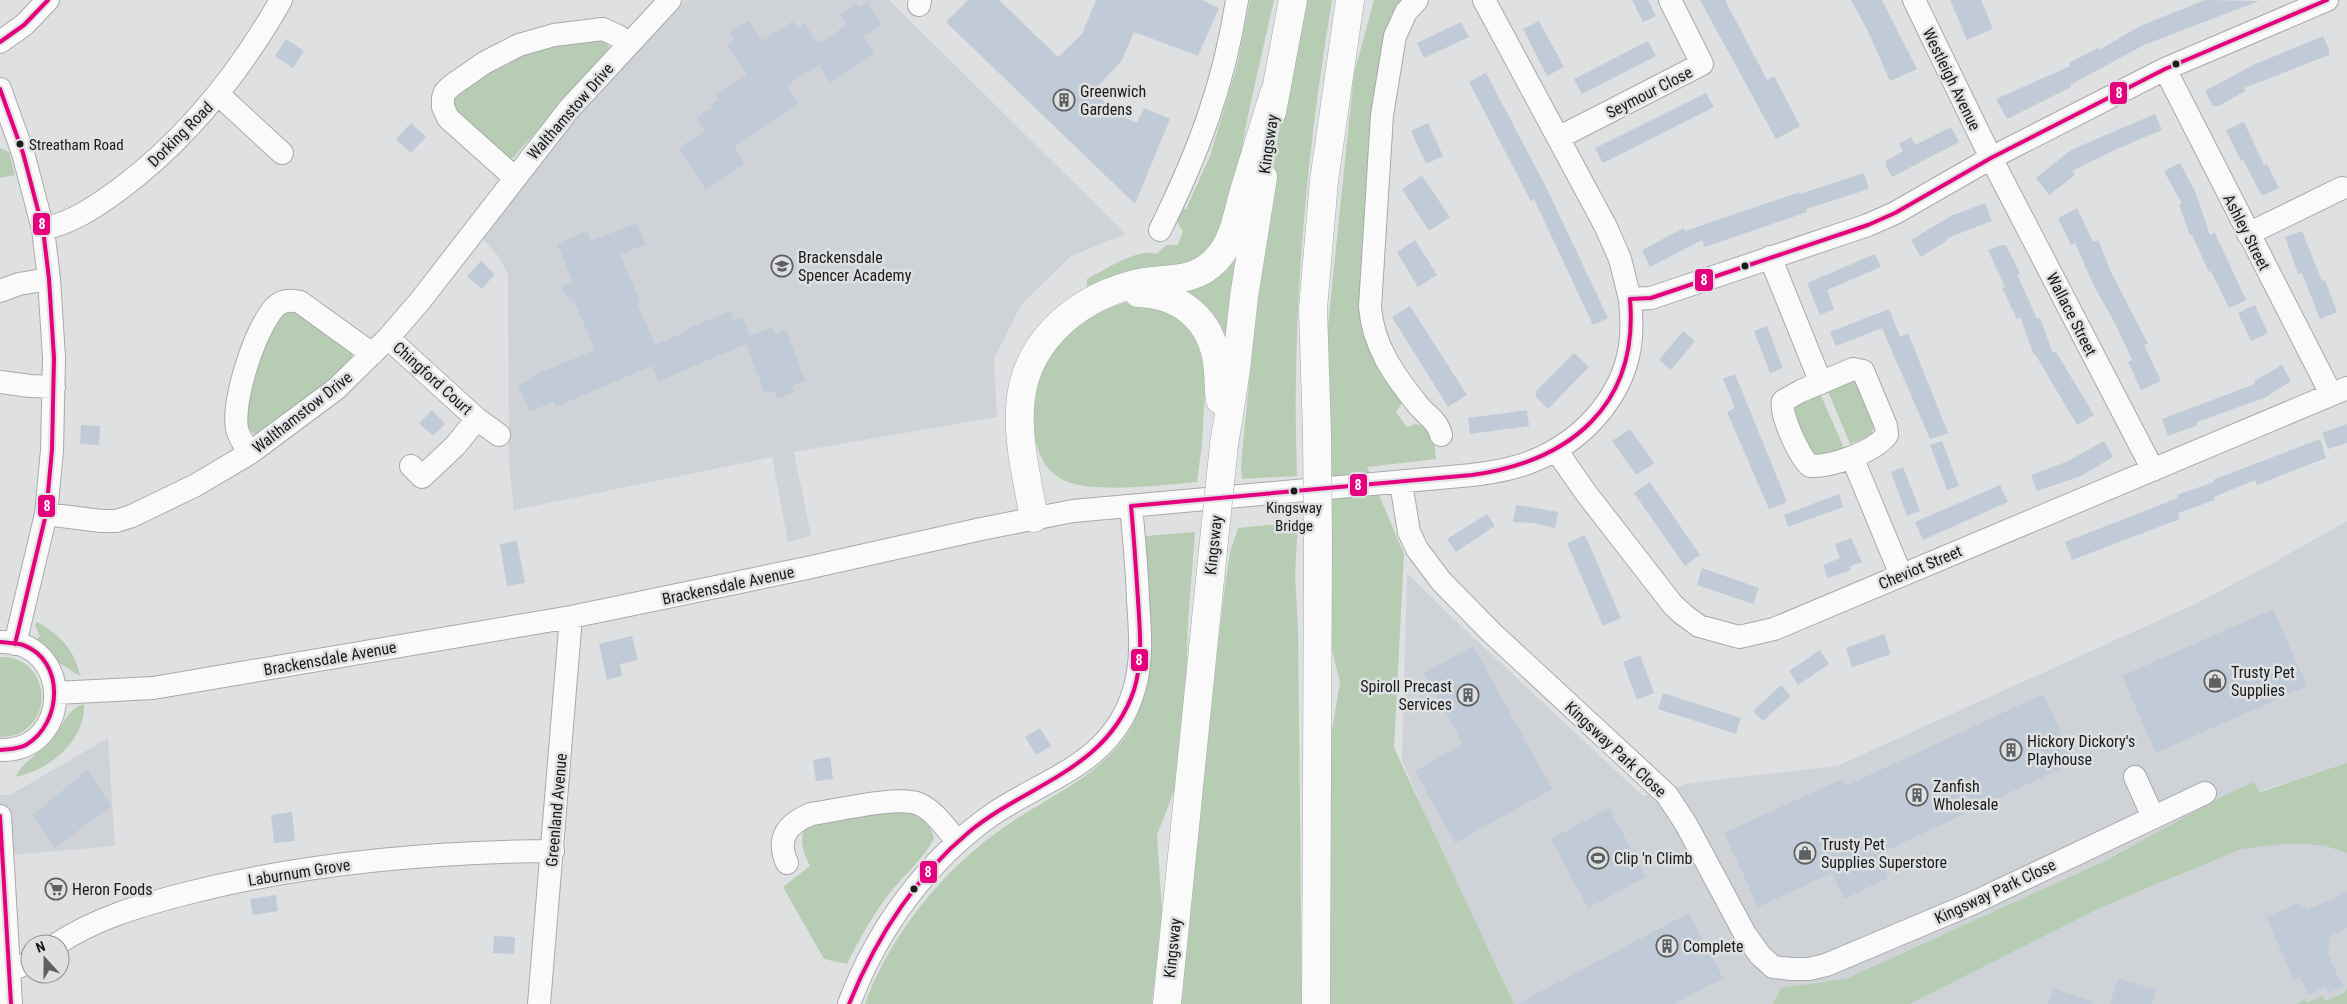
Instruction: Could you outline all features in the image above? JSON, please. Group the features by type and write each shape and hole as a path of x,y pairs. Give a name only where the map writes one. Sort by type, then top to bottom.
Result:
{"highway":[{"name":"Kingsway","path":"1167,1004 1224,442 1231,404 1244,297 1268,146 1274,93 1293,0"},
{"path":"1316,1004 1318,541 1313,309 1332,119 1350,0"},
{"path":"1332,119 1348,70 1364,0"},
{"path":"1034,518 1020,422 1022,390 1044,341 1060,322 1086,302 1136,283 1180,279 1190,276 1212,264 1218,258 1232,235 1274,93"},
{"path":"1117,290 1166,296 1178,301 1202,323 1210,335 1216,353 1224,442"}],"street":[{"path":"0,42 24,24 48,0"},
{"name":"Dorking Road","path":"43,229 62,225 84,215 134,178 168,148 219,95 247,57 281,0"},
{"name":"Walthamstow Drive","path":"46,514 88,521 116,521 132,516 196,485 250,453 336,389 388,338 420,301 514,177 569,109 670,0"},
{"path":"1160,230 1186,178 1210,116 1227,58 1237,0"},
{"path":"1417,0 1406,12 1395,36 1382,115 1370,307 1373,331 1382,354 1412,412 1439,425 1441,435"},
{"name":"Brackensdale Avenue","path":"56,693 153,688 571,617 1073,511 1495,472 1525,464 1556,450 1586,428 1608,403 1618,385 1631,338 1630,299 1620,259 1484,0"},
{"name":"Seymour Close","path":"1558,138 1702,64 1670,0"},
{"name":"Westleigh Avenue","path":"1914,0 1991,158"},
{"path":"1630,299 1651,298 1860,228 1895,213 1991,158 2165,69 2327,0"},
{"path":"514,177 474,144 448,118 443,107 445,92 458,80 500,54 554,35 602,29 618,36 628,45"},
{"name":"Ashley Street","path":"2165,69 2248,234 2339,391"},
{"path":"0,89 6,121 31,182 43,229 49,279 54,387 52,450 46,514 8,643 31,650 44,662 52,676 56,693 54,711 40,735 24,745 0,750"},
{"path":"219,95 282,153"},
{"name":"Wallace Street","path":"1991,158 2153,470"},
{"path":"2248,234 2342,188"},
{"path":"1770,257 1821,382"},
{"path":"0,292 19,284 49,279"},
{"path":"250,453 237,429 241,386 252,350 275,308 289,300 300,302 372,354"},
{"name":"Chingford Court","path":"388,338 477,419 499,435"},
{"path":"1853,369 1863,371 1886,426 1887,434 1878,443 1852,457 1822,466 1810,466 1802,457 1782,410 1783,401 1821,382 1853,369"},
{"path":"0,382 54,387"},
{"name":"Cheviot Street","path":"1556,450 1586,493 1673,605 1699,626 1739,637 1774,629 2339,391"},
{"name":"Chingford Court","path":"411,466 422,477 455,446 477,419"},
{"path":"1852,457 1900,575"},
{"name":"Kingsway Park Close","path":"1401,482 1409,532 1418,549 1441,581 1505,644 1667,795 1686,824 1745,934 1760,955 1773,967 1809,969 1826,964 1971,904 2205,793"},
{"path":"849,1004 867,961 908,896 958,842 993,814 1085,761 1102,745 1127,707 1136,682 1141,651 1131,506"},
{"name":"Greenland Avenue","path":"539,1004 571,617"},
{"path":"2136,777 2153,817"},
{"path":"786,863 782,852 782,840 786,831 801,818 811,814 897,801 920,805 936,818 958,842"},
{"path":"0,816 11,1004"},
{"name":"Laburnum Grove","path":"70,937 101,920 141,905 219,885 275,874 409,858 553,851"},
{"path":"9,971 20,966"}],"shaded area":[{"name":"Brackensdale Spencer Academy","path":"685,0 889,0 1126,234 1071,256 1021,305 994,359 997,417 794,452 811,536 788,542 772,457 514,510 509,461 508,275 499,257 483,239 538,164 601,89 673,15"},
{"path":"2347,521 2347,764 2206,807 2025,905 1828,1004 1510,1004 1448,868 1402,760 1407,573 1463,628 1643,796 1690,783 1837,766 2195,604"},
{"path":"108,738 115,846 0,856 0,795 10,795"},
{"path":"2347,806 2347,1004 1910,1004 2102,907"}],"green space":[{"path":"1250,0 1274,0 1248,115 1230,216 1197,267 1087,290 1087,279 1121,261 1140,254 1156,254 1167,245 1178,245 1183,231 1179,226 1176,216 1180,209 1186,209 1210,156 1237,66"},
{"path":"1304,0 1332,0 1315,118 1302,237 1296,357 1297,476 1242,479 1241,466 1265,232 1282,115"},
{"path":"1374,0 1410,0 1368,169 1362,334 1399,392 1402,403 1396,412 1407,427 1415,424 1433,427 1436,459 1367,467 1404,554 1394,748 1514,1004 1329,1004 1331,736 1340,682 1325,623 1326,345 1354,74"},
{"path":"602,40 607,43 609,48 513,158 507,158 456,112 453,99 455,93 504,62 541,48"},
{"path":"0,148 9,152 15,175 0,178"},
{"path":"1241,240 1227,355 1181,294"},
{"path":"1133,301 1177,309 1207,356 1202,444 1197,482 1113,488 1068,482 1052,472 1042,458 1036,440 1034,420 1035,399 1040,379 1055,346 1071,330 1090,317 1112,307"},
{"path":"296,311 348,350 352,354 352,360 298,405 255,435 248,428 252,382 268,339 283,312"},
{"path":"1848,380 1858,383 1875,425 1871,435 1850,444 1827,389"},
{"path":"1819,391 1844,448 1822,457 1809,451 1792,412 1798,400"},
{"path":"1298,522 1295,574 1298,628 1302,1004 1177,1004 1230,552 1238,528"},
{"path":"1195,532 1188,622 1185,718 1179,778 1157,835 1162,912 1152,1004 865,1004 875,978 904,928 941,882 984,842 1022,815 1087,774 1116,749 1128,733 1142,698 1148,656 1149,613 1146,536"},
{"path":"37,622 59,637 65,644 75,659 80,676 58,662 37,638 40,637 35,624"},
{"path":"0,657 18,660 31,669 39,682 42,697 39,711 31,724 18,734 0,737"},
{"path":"84,704 83,718 79,730 63,752 40,768 28,774 15,777 27,762 51,741 68,715"},
{"path":"2347,763 2347,853 2326,846 2307,844 2283,844 2242,849 2102,907 1910,1004 1773,1004 1781,988 1846,979 2105,861 2227,794 2254,782 2260,792"},
{"path":"882,812 918,813 929,824 934,838 880,907 862,935 847,964 824,959 783,887 810,866 803,846 802,836 805,825"},
{"path":"2347,988 2347,1004 2297,1004 2304,1000 2307,1003 2323,996 2325,1001 2344,993"}],"building":[{"name":"Greenwich Gardens","path":"968,0 999,0 1058,57 1082,34 1096,0 1202,0 1219,8 1198,56 1134,32 1121,62 1093,91 1117,114 1137,123 1144,108 1170,119 1135,204 946,22"},
{"path":"1632,0 1648,0 1656,16 1643,22"},
{"path":"1700,0 1725,0 1767,80 1774,76 1800,126 1776,139"},
{"path":"1851,0 1882,0 1917,69 1890,81 1868,31"},
{"path":"1950,0 1981,0 1993,29 1967,40"},
{"path":"2205,0 2259,1 2144,45 2070,85 2071,87 2007,119 1996,99 2070,66 2069,63 2098,48 2099,50 2140,26"},
{"path":"867,2 882,25 864,36 874,54 831,83 819,65 787,85 799,104 734,147 744,164 706,189 678,148 705,131 697,117 712,108 710,105 719,99 716,95 747,75 727,45 734,40 729,32 749,21 762,41 793,21 797,28 805,23 818,44 847,25 840,14 857,4 859,7"},
{"path":"1539,21 1564,67 1547,76 1523,29"},
{"path":"1461,22 1469,37 1424,58 1417,43"},
{"path":"2323,36 2329,49 2329,55 2244,88 2245,91 2219,106 2213,106 2205,91 2253,65"},
{"path":"286,39 304,51 293,68 275,56"},
{"path":"1648,41 1656,56 1582,94 1574,79"},
{"path":"1486,73 1546,187 1608,318 1593,325 1534,199 1531,201 1469,82"},
{"path":"1706,93 1714,107 1603,163 1595,148"},
{"path":"2155,114 2162,130 2072,171 2075,175 2049,195 2036,178 2071,150"},
{"path":"2244,122 2264,165 2267,164 2279,188 2262,196 2243,160 2241,161 2226,130"},
{"path":"411,123 426,137 411,153 396,139"},
{"path":"1428,123 1443,156 1426,164 1411,131"},
{"path":"1951,127 1959,142 1892,177 1886,166 1886,161 1903,151 1899,144 1911,137 1915,145"},
{"path":"2180,163 2195,191 2210,235 2215,233 2246,300 2229,308 2211,271 2209,272 2192,235 2190,235 2179,205 2182,204 2164,171"},
{"path":"1864,173 1869,189 1806,209 1807,212 1705,247 1702,240 1650,267 1642,250 1684,228 1685,231 1800,192 1800,194"},
{"path":"1422,176 1450,217 1429,231 1402,189"},
{"path":"1985,203 1992,221 1947,238 1948,240 1921,257 1911,240 1951,216"},
{"path":"2077,208 2093,242 2098,240 2111,272 2148,344 2144,345 2161,381 2141,390 2128,362 2132,360 2115,323 2095,288 2075,243 2071,245 2058,218"},
{"path":"637,223 646,244 620,255 640,301 637,302 655,345 690,330 689,328 731,311 734,321 742,317 750,336 773,327 775,334 786,329 805,381 791,386 794,392 777,399 774,390 765,394 746,344 659,381 652,366 555,407 553,402 530,412 518,385 533,379 532,376 595,350 574,301 571,302 569,297 566,298 561,286 573,281 557,244 587,231 591,241"},
{"path":"2302,231 2322,281 2325,280 2337,312 2320,319 2302,273 2298,274 2285,237"},
{"path":"1415,240 1437,275 1418,287 1397,252"},
{"path":"2006,245 2020,273 2017,274 2037,319 2040,318 2053,353 2056,352 2094,415 2077,425 2034,355 2020,317 2017,319 2002,288 2005,287 1988,250"},
{"path":"1875,254 1881,267 1827,290 1834,309 1820,315 1807,283"},
{"path":"481,261 495,274 482,289 467,276"},
{"path":"2255,305 2268,333 2251,341 2238,313"},
{"path":"1410,306 1467,395 1448,407 1392,317"},
{"path":"1889,309 1900,337 1908,333 1948,433 1930,439 1882,328 1836,346 1830,332"},
{"path":"1767,326 1783,368 1770,373 1754,331"},
{"path":"1683,331 1695,341 1671,370 1659,360"},
{"path":"1574,353 1589,367 1548,409 1536,397 1536,391"},
{"path":"2282,365 2291,381 2264,398 2197,422 2198,425 2168,436 2162,419 2255,384 2254,381"},
{"path":"1735,374 1787,502 1769,509 1727,412 1735,408 1723,379"},
{"path":"432,410 445,424 433,436 419,423"},
{"path":"1527,410 1529,426 1470,434 1468,418"},
{"path":"2347,424 2347,443 2328,449 2322,433"},
{"path":"81,425 100,426 99,445 80,444"},
{"path":"1630,429 1654,463 1636,475 1612,441"},
{"path":"2320,439 2326,458 2257,485 2255,480 2214,497 2215,500 2178,513 2180,519 2072,560 2065,542 2178,498 2177,495 2214,482 2213,480"},
{"path":"1942,441 1959,486 1947,490 1930,445"},
{"path":"2104,441 2113,457 2081,476 2037,491 2031,475 2066,462"},
{"path":"1903,467 1920,511 1907,516 1891,472"},
{"path":"1650,482 1700,555 1685,566 1634,493"},
{"path":"2000,485 2008,502 1923,540 1915,522"},
{"path":"1839,494 1843,507 1788,527 1784,515"},
{"path":"1516,505 1558,512 1555,528 1534,523 1513,522"},
{"path":"1487,514 1495,526 1456,552 1447,539"},
{"path":"1585,535 1621,618 1603,626 1567,543"},
{"path":"1851,538 1862,562 1849,567 1851,570 1828,578 1823,565 1840,558 1835,544"},
{"path":"517,541 525,583 507,586 500,544"},
{"path":"1702,568 1759,588 1753,604 1697,585"},
{"name":"Trusty Pet Supplies","path":"2273,609 2307,686 2156,753 2122,676"},
{"path":"1884,634 1891,654 1852,667 1846,648"},
{"path":"632,636 638,660 620,664 622,676 607,680 599,644"},
{"path":"1473,646 1552,789 1455,843 1415,771 1463,744 1424,673"},
{"path":"1820,650 1829,664 1798,685 1789,671"},
{"path":"1640,655 1654,693 1637,700 1623,662"},
{"path":"1781,685 1791,696 1763,721 1753,711"},
{"path":"1663,693 1741,718 1736,734 1658,709"},
{"path":"2043,694 2075,762 1877,855 1888,878 1844,899 1832,873 1758,907 1724,833 1842,779 1846,786"},
{"path":"1040,728 1051,746 1036,755 1025,737"},
{"path":"830,757 833,779 816,781 813,760"},
{"path":"87,770 111,806 55,848 33,815"},
{"name":"Clip 'n Climb","path":"1609,808 1646,877 1588,908 1551,839"},
{"path":"292,812 295,841 274,843 271,815"},
{"path":"2347,892 2347,928 2330,936 2328,954 2343,987 2328,993 2325,987 2308,995 2300,977 2294,980 2266,917 2299,903 2308,910"},
{"path":"276,895 278,911 253,915 250,899"},
{"name":"Complete","path":"1689,913 1723,978 1674,1004 1517,1004"},
{"path":"494,936 515,937 514,954 493,953"},
{"path":"2118,978 2157,990 2152,1004 2110,1004"},
{"path":"2054,988 2093,1002 2092,1004 2048,1004"}],"transit line":[{"name":"8","path":"0,42 24,25 48,0"},
{"name":"8","path":"1131,506 1472,475 1508,468 1540,456 1568,441 1592,422 1610,398 1623,369 1630,336 1630,299 1651,298 1868,225 1895,213 1991,158 2165,69 2327,0"},
{"name":"8","path":"0,89 23,153 43,229 49,279 54,358 52,450 46,514 15,644"},
{"name":"8","path":"849,1004 871,956 898,910 949,850 992,815 1063,773 1085,757 1105,739 1122,717 1134,690 1140,657 1131,506"},
{"name":"8","path":"0,642 23,645 37,653 46,664 52,677 54,692 52,708 47,722 38,735 26,745 0,750"},
{"name":"8","path":"0,816 11,1004"}],"place":[{"name":"Greenwich Gardens","path":"1064,100"},
{"name":"Streatham Road","path":"20,144"},
{"name":"Brackensdale Spencer Academy","path":"782,266"},
{"name":"Kingsway Bridge","path":"1294,491"},
{"name":"Trusty Pet Supplies","path":"2215,681"},
{"name":"Spiroll Precast Services","path":"1468,695"},
{"name":"Hickory Dickory's Playhouse","path":"2011,750"},
{"name":"Zanfish Wholesale","path":"1917,795"},
{"name":"Trusty Pet Supplies Superstore","path":"1805,853"},
{"name":"Clip 'n Climb","path":"1598,858"},
{"name":"Heron Foods","path":"56,889"},
{"name":"Complete","path":"1667,946"}]}
